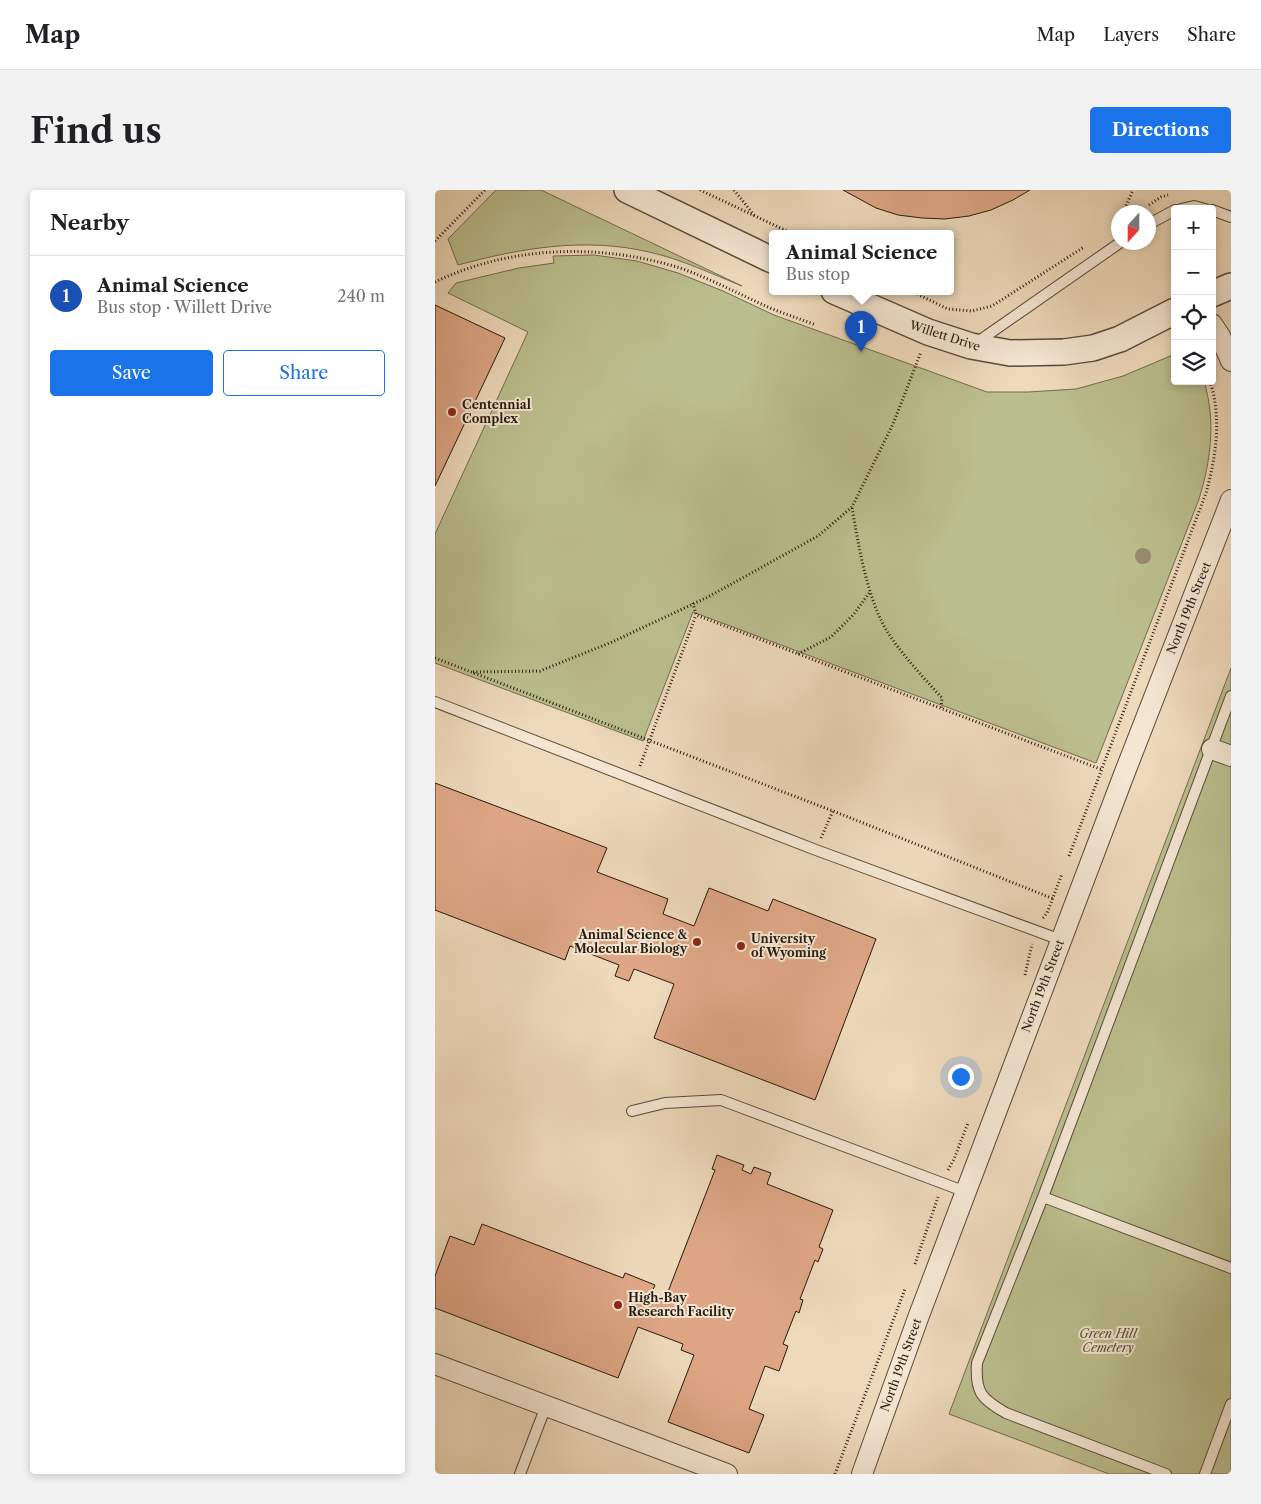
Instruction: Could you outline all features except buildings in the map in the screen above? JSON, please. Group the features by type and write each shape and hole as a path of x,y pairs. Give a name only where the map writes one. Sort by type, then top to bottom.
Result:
{"street":[{"path":"627,190 769,259"},
{"path":"1216,292 1231,286"},
{"name":"Willett Drive","path":"843,295 928,332 971,346 1020,353 1064,352 1093,348 1120,339 1171,313"},
{"path":"1216,330 1231,361"},
{"name":"North 19th Street","path":"861,1474 1061,940 1231,500"},
{"path":"1211,748 1231,756"},
{"path":"435,1364 720,1473"}],"lane":[{"path":"1216,211 1231,217"},
{"path":"1156,220 1171,212"},
{"path":"971,346 1111,249"},
{"path":"1166,1474 1006,1413 991,1405 981,1394 976,1380 977,1363 1043,1197 1231,696"},
{"path":"435,702 816,850 1061,940"},
{"path":"631,1110 665,1103 721,1100 966,1192"},
{"path":"1043,1197 1231,1268"},
{"path":"1205,1474 1231,1404"},
{"path":"520,1474 546,1406"}],"path":[{"path":"435,240 485,190"},
{"path":"700,190 785,230"},
{"path":"734,190 755,216"},
{"path":"1126,205 1133,190"},
{"path":"919,295 948,309 971,311 992,306 1085,246"},
{"path":"435,282 467,269 532,254 562,251 594,252 629,256 684,270 771,308 816,325"},
{"path":"472,672 540,671 612,642 708,597 818,536 852,507 893,424 928,332"},
{"path":"852,507 857,541 870,592 887,631 909,663 942,698 941,709"},
{"path":"798,654 831,637 854,614 870,592"},
{"path":"635,780 696,616 693,603"},
{"path":"696,616 1123,777"},
{"path":"435,658 1074,906"},
{"path":"816,850 833,811"}],"green space":[{"path":"496,190 541,190 742,286 661,255 601,245 553,246 529,249 458,265 448,239"},
{"path":"594,255 637,261 678,273 723,291 774,315 987,392 1076,389 1123,376 1171,356 1171,385 1205,385 1210,411 1211,440 1207,470 1199,499 1096,763 693,612 643,741 435,663 435,534 528,332 448,293 456,283 519,268 554,263 553,256"},
{"name":"Green Hill Cemetery","path":"1231,668 1231,1474 1109,1474 949,1414"}],"place":[{"name":"Animal Science","path":"861,352"},
{"name":"Centennial Complex","path":"452,412"},
{"name":"Animal Science & Molecular Biology","path":"697,942"},
{"name":"University of Wyoming","path":"741,946"},
{"name":"High-Bay Research Facility","path":"618,1305"}]}
